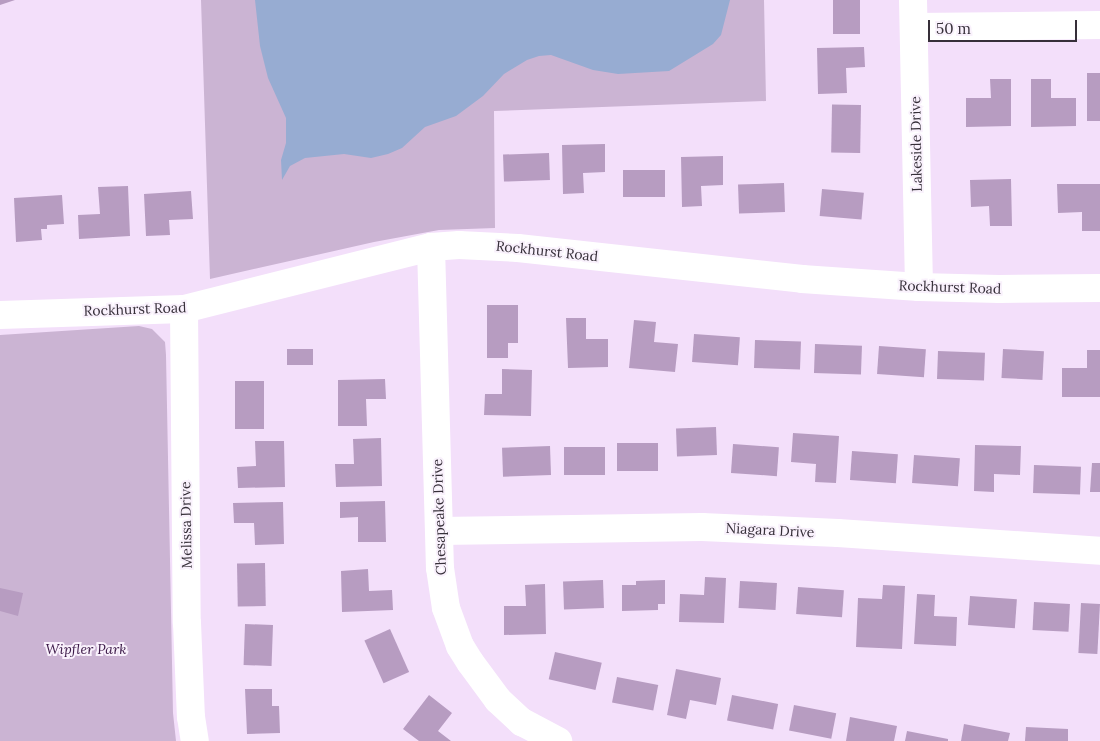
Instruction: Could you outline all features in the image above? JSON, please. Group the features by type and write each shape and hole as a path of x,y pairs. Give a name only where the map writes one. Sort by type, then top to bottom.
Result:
{"street":[{"name":"Lakeside Drive","path":"913,0 919,287"},
{"path":"914,27 1100,25"},
{"name":"Rockhurst Road","path":"0,315 184,309 430,247 486,245 802,279 919,287 999,289 1100,288"},
{"name":"Chesapeake Drive","path":"430,247 440,568 450,622 460,646 480,678 498,700 516,732 558,741"},
{"name":"Melissa Drive","path":"184,309 187,622 191,716 195,741"},
{"name":"Niagara Drive","path":"440,531 702,527 838,533 1100,551"}],"green space":[{"path":"201,0 764,0 766,101 494,111 495,228 439,230 374,242 210,279"},
{"name":"Wipfler Park","path":"139,326 152,329 165,342 173,713 176,741 0,741 0,335"}],"water":[{"path":"255,0 730,0 721,35 713,44 669,71 618,74 593,70 551,55 539,56 527,60 504,74 483,96 456,116 425,127 402,148 371,158 344,154 305,158 290,166 282,180 281,160 286,143 286,118 268,78 260,46"}],"building":[{"path":"0,0 15,0 0,5"},
{"path":"833,0 860,0 860,34 833,34"},
{"path":"864,47 865,67 846,68 847,93 818,94 817,48"},
{"path":"1087,73 1100,73 1100,121 1087,121"},
{"path":"990,79 1011,79 1011,126 966,127 966,98 991,98"},
{"path":"1031,79 1051,79 1051,98 1076,98 1076,126 1031,127"},
{"path":"832,104 861,105 860,153 831,152"},
{"path":"605,144 605,172 583,173 584,193 563,194 562,145"},
{"path":"549,153 550,180 504,182 503,155"},
{"path":"723,156 723,185 701,186 702,206 682,207 681,157"},
{"path":"623,170 665,170 665,197 623,197"},
{"path":"1011,179 1012,226 990,226 989,206 971,207 970,180"},
{"path":"784,183 785,212 739,214 738,185"},
{"path":"1057,184 1100,184 1100,231 1082,231 1082,212 1058,213"},
{"path":"128,186 130,236 79,239 78,215 100,214 98,187"},
{"path":"822,189 864,193 861,220 820,216"},
{"path":"191,191 193,219 169,220 170,235 146,236 144,194"},
{"path":"62,195 64,224 47,225 47,229 41,229 42,240 16,242 14,198"},
{"path":"487,305 518,305 518,343 508,343 508,358 487,358"},
{"path":"566,318 586,318 586,339 608,339 608,367 568,368"},
{"path":"634,320 656,322 654,342 678,344 675,372 629,368"},
{"path":"694,334 740,337 738,365 692,362"},
{"path":"755,340 801,342 800,370 754,368"},
{"path":"815,344 862,346 861,375 814,373"},
{"path":"879,346 926,349 924,377 877,374"},
{"path":"287,349 313,349 313,365 287,365"},
{"path":"1003,349 1044,351 1042,380 1001,378"},
{"path":"1087,350 1100,350 1100,397 1062,397 1062,368 1087,368"},
{"path":"938,351 985,353 984,381 937,379"},
{"path":"502,369 532,370 531,416 484,415 485,394 502,394"},
{"path":"385,379 386,399 366,399 367,426 338,426 338,380"},
{"path":"235,381 264,381 264,429 235,429"},
{"path":"716,427 717,455 677,456 676,428"},
{"path":"793,433 839,436 836,483 815,482 816,464 791,462"},
{"path":"381,438 382,486 336,487 335,464 354,464 353,439"},
{"path":"255,441 284,441 285,487 238,488 237,467 256,466"},
{"path":"617,443 658,443 658,471 617,471"},
{"path":"733,444 779,447 777,476 731,473"},
{"path":"975,445 1021,446 1020,475 994,474 994,492 974,491"},
{"path":"550,446 551,475 503,477 502,448"},
{"path":"564,447 605,447 605,475 564,475"},
{"path":"852,451 898,454 896,483 850,480"},
{"path":"914,455 960,458 958,486 912,483"},
{"path":"1092,463 1100,463 1100,492 1090,492"},
{"path":"1034,465 1081,467 1080,495 1033,493"},
{"path":"385,501 386,542 358,542 358,517 340,518 340,502"},
{"path":"283,502 284,544 255,545 254,523 234,523 233,503"},
{"path":"237,563 265,563 266,606 238,606"},
{"path":"368,569 369,591 392,590 393,610 342,612 341,571"},
{"path":"705,577 726,578 724,623 679,622 680,594 704,595"},
{"path":"603,580 604,608 564,609 563,581"},
{"path":"665,580 665,604 658,604 658,610 622,611 622,585 636,585 636,581"},
{"path":"740,581 777,583 776,610 739,608"},
{"path":"545,584 546,634 504,635 504,606 526,606 525,585"},
{"path":"883,585 905,586 902,649 856,647 858,598 882,599"},
{"path":"798,587 844,590 842,617 796,614"},
{"path":"0,588 23,593 18,616 0,611"},
{"path":"917,594 935,595 934,616 957,617 956,646 914,644"},
{"path":"970,596 1017,599 1015,628 968,625"},
{"path":"1034,602 1070,604 1068,632 1033,630"},
{"path":"1081,603 1100,604 1097,654 1078,653"},
{"path":"245,624 273,625 272,666 244,665"},
{"path":"390,629 409,672 384,683 364,640"},
{"path":"555,652 602,663 595,690 549,679"},
{"path":"676,669 721,678 716,705 690,700 686,719 667,715"},
{"path":"617,677 658,685 653,711 612,703"},
{"path":"245,689 272,689 272,706 279,706 280,733 247,734"},
{"path":"429,695 452,713 438,731 451,741 419,741 403,729"},
{"path":"732,695 778,704 773,729 727,721"},
{"path":"794,705 836,713 831,739 789,731"},
{"path":"850,717 897,726 894,741 846,741"},
{"path":"964,724 1010,733 1008,741 961,741"},
{"path":"1026,727 1068,729 1068,741 1025,741"},
{"path":"907,731 948,739 948,741 905,741"}]}
